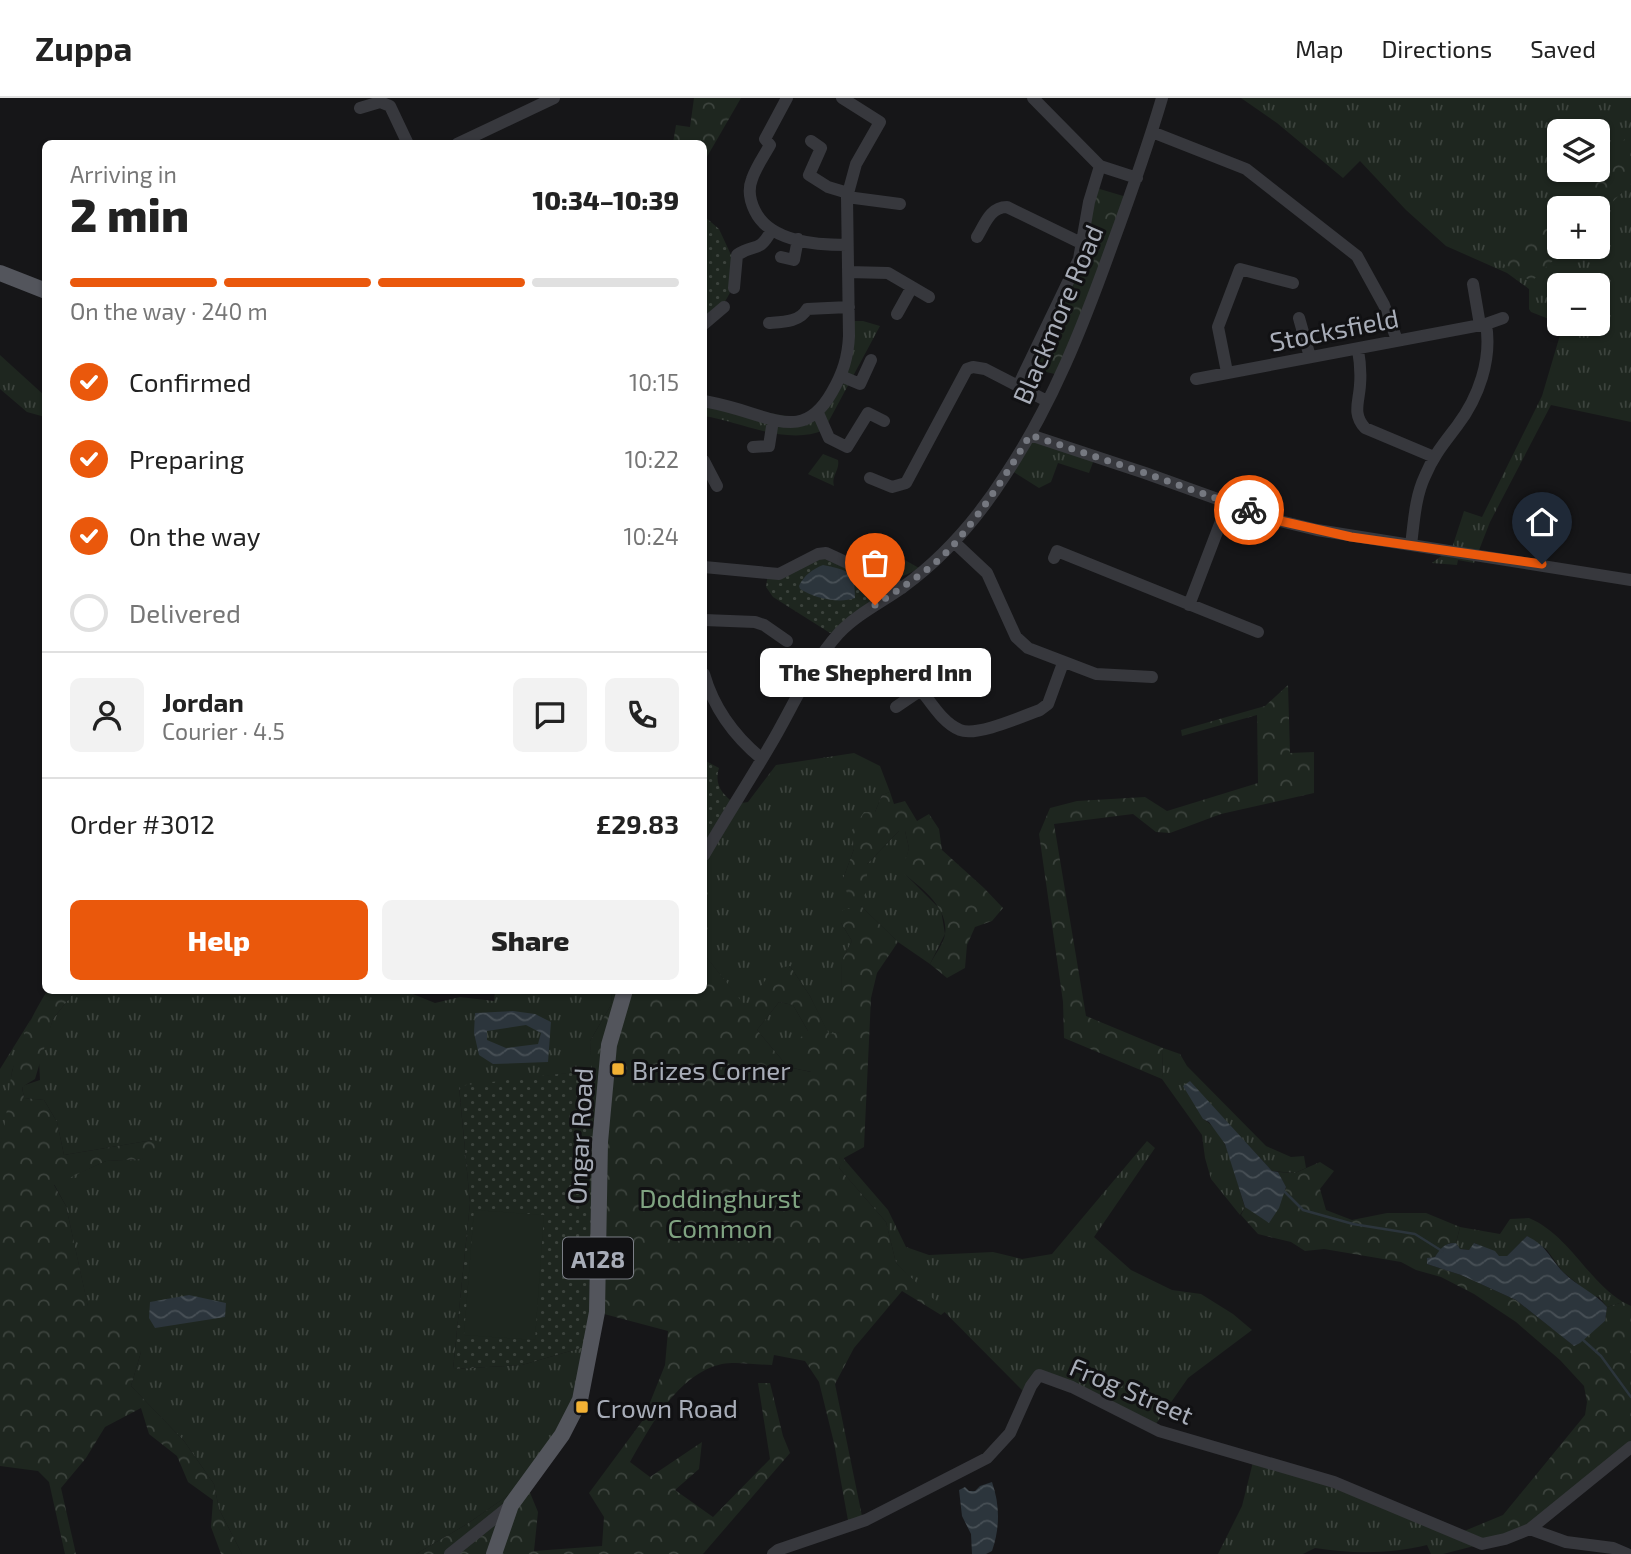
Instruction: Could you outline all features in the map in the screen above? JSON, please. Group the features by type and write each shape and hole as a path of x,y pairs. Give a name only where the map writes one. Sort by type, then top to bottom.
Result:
{"main road":[{"path":"0,274 42,290"},
{"name":"Ongar Road","path":"494,1554 511,1505 562,1436 580,1400 597,1312 600,1142 609,1045 624,994"}],"street":[{"path":"465,140 554,98"},
{"path":"787,98 765,139 770,145 751,181 752,206 771,231 828,245 847,245"},
{"path":"707,402 792,424 818,413 841,376 848,356 848,195 856,164 880,122 842,98"},
{"path":"1033,98 1100,166 1137,178"},
{"name":"Blackmore Road","path":"707,850 820,657 836,636 847,625 902,588 955,543 1007,474 1047,401 1088,312 1137,178 1162,98"},
{"path":"360,108 380,102 390,106 406,140"},
{"path":"1152,132 1246,169 1357,256 1384,304 1397,340"},
{"path":"811,141 821,148 809,175 848,195 900,204"},
{"path":"1018,386 1079,260 1089,202 1100,166"},
{"path":"977,237 997,209 1007,207 1082,243"},
{"path":"734,288 737,255 765,243 771,231"},
{"path":"781,257 794,260 798,239"},
{"path":"1227,372 1218,327 1240,269 1293,284"},
{"path":"848,272 888,273 929,297"},
{"path":"1411,545 1419,495 1433,457 1458,424 1480,385 1488,352 1472,284"},
{"path":"897,314 912,287"},
{"path":"707,321 724,307"},
{"path":"769,323 786,322 801,317 807,309 849,307"},
{"path":"1299,318 1310,358"},
{"name":"Stocksfield","path":"1196,379 1358,349 1503,318"},
{"path":"1358,349 1360,384 1356,407 1361,423 1365,428 1433,457"},
{"path":"841,376 860,384 871,360"},
{"path":"870,478 892,487 906,483 967,369 979,367 1047,401"},
{"path":"818,413 829,438 847,447 868,413 884,421"},
{"path":"752,447 769,446 769,419"},
{"path":"1030,435 1276,520 1317,530 1631,580"},
{"path":"707,467 717,486"},
{"path":"1189,605 1228,503"},
{"path":"1062,538 1055,554 1258,632"},
{"path":"955,543 986,573 1016,637 1028,648 1096,674 1152,677"},
{"path":"707,567 779,574 818,554 826,553 902,588"},
{"path":"707,621 754,622 764,625 787,641"},
{"path":"921,690 951,725 963,732 981,729 1041,710 1048,704 1063,663"},
{"path":"896,707 932,681"},
{"path":"707,682 715,704 728,725 762,759"},
{"name":"Frog Street","path":"773,1554 866,1520 987,1458 1010,1433 1031,1386 1039,1376 1072,1387 1159,1431 1334,1482 1482,1544 1530,1530"},
{"path":"1530,1530 1631,1447"},
{"path":"450,1554 511,1505"},
{"path":"486,1525 500,1536"},
{"path":"1530,1530 1566,1542 1613,1548 1627,1554"}],"green space":[{"path":"694,98 741,98 707,157 707,140 674,140 676,125 690,127"},
{"path":"1241,98 1631,98 1631,422 1551,405 1490,522 1474,563 1458,560 1457,565 1432,563 1452,548 1464,511 1482,517 1542,396 1560,336 1610,336 1610,273 1547,273 1547,318 1529,309 1529,289 1507,273 1446,246 1406,210 1360,161 1343,178 1277,123"},
{"path":"1631,133 1631,184 1610,204 1610,196 1565,196 1580,182 1610,182 1610,153"},
{"path":"1093,187 1130,198 1059,375 1042,371 1032,357 1079,260"},
{"path":"1547,213 1547,259 1555,259 1532,281 1511,271 1503,263 1502,255"},
{"path":"707,219 719,229 732,257 731,291 723,305 707,319"},
{"path":"849,321 863,321 880,326 824,430 810,434 780,434 707,417 707,402 808,420 841,376"},
{"path":"0,355 42,393 42,416 27,412 0,389"},
{"path":"1030,435 1095,457 1089,473 1058,463 1051,482 1039,488 1009,469"},
{"path":"823,454 838,460 834,486 808,474"},
{"path":"866,538 919,568 892,579 878,577 851,565"},
{"path":"818,554 883,580 884,594 833,633 773,597 766,587 768,573"},
{"path":"1288,685 1290,753 1314,752 1314,793 1221,814 1170,833 1156,832 1133,814 1054,824 1086,1016 1163,1048 1162,1079 1064,1038 1063,1002 1039,834 1050,808 1077,801 1145,797 1167,811 1258,783 1257,715 1182,736 1181,730 1265,706"},
{"path":"854,753 880,766 890,792 882,795 875,812 853,830 854,849 843,879 867,891 867,864 899,831 905,831 909,848 903,872 941,910 945,934 930,964 898,942 861,906 841,923 852,941 842,960 841,1032 829,1035 810,996 790,966 750,1013 707,958 707,850 735,804 748,802 776,765"},
{"path":"707,762 719,768 720,789 735,804 707,850"},
{"path":"890,792 894,804 905,801 917,821 929,814 939,829 942,850 1003,908 992,921 975,927 967,945 965,968 947,978 930,964 945,934 942,915 932,898 902,872 909,848 905,831 899,831 867,864 867,891 863,897 853,899 847,893 843,879 854,849 852,830 864,812 875,812 882,795"},
{"name":"Doddinghurst Common","path":"861,906 898,942 877,973 871,998 864,1147 844,1158 839,1168 886,1222 896,1263 946,1311 941,1315 902,1291 854,1348 835,1384 863,1521 849,1526 834,1443 819,1382 805,1361 774,1355 772,1365 722,1364 692,1378 667,1403 630,1462 650,1477 702,1442 699,1469 675,1490 713,1517 770,1459 758,1383 770,1383 790,1453 703,1554 416,1554 467,1524 526,1483 538,1512 534,1551 602,1546 604,1517 589,1493 643,1420 665,1365 668,1331 589,1310 594,1134 590,1041 611,1005 612,994 707,994 707,958 750,1012 769,976 790,966 810,996 829,1034 840,1032 842,960 852,941 841,923 843,910","holes":["779,1002 793,1005 808,1031 792,1045 811,1072 788,1067 757,1030"]},
{"path":"45,994 73,994 53,1019 35,1079 22,1087 24,1098 44,1100 57,1122 64,1155 153,1140 172,1144 142,1159 106,1161 54,1185 66,1206 88,1306 140,1310 144,1330 137,1341 141,1352 131,1386 184,1441 214,1484 219,1509 242,1554 221,1554 211,1527 213,1500 188,1482 177,1456 149,1434 141,1408 105,1427 86,1458 61,1488 76,1554 65,1554 49,1482 38,1471 0,1466 0,1143 15,1061"},
{"path":"73,994 413,994 435,1003 460,997 494,1001 495,994 612,994 611,1005 590,1041 592,1070 459,1087 470,1203 453,1369 522,1365 591,1345 580,1400 526,1483 467,1524 416,1554 242,1554 219,1509 214,1484 184,1441 131,1386 141,1352 88,1307 66,1206 54,1184 106,1161 142,1159 153,1140 64,1155 57,1122 44,1100 24,1098 22,1086 40,1080 39,1060 53,1019"},
{"path":"779,1002 793,1005 808,1031 812,1072 788,1067 757,1030"},
{"path":"31,1019 12,1071 7,1123 0,1144 0,1069"},
{"path":"1163,1048 1180,1054 1187,1066 1266,1146 1291,1157 1304,1156 1306,1168 1295,1173 1272,1171 1189,1081 1203,1119 1220,1136 1231,1159 1245,1207 1240,1215 1211,1179 1202,1135 1162,1079"},
{"path":"592,1070 594,1134 589,1310 591,1345 522,1365 453,1369 470,1203 459,1086"},
{"path":"1147,1141 1155,1148 1094,1237 1131,1270 1172,1290 1201,1294 1233,1314 1252,1330 1188,1378 1153,1428 1039,1376 1027,1395 896,1263 886,1222 839,1168 843,1158 888,1210 906,1247 929,1255 993,1252 1022,1259 1052,1254"},
{"path":"1320,1162 1334,1171 1320,1189 1326,1210 1352,1220 1387,1213 1426,1213 1460,1227 1456,1243 1450,1243 1427,1264 1461,1275 1516,1300 1573,1345 1605,1321 1607,1307 1623,1302 1631,1306 1631,1447 1530,1529 1482,1544 1457,1534 1503,1515 1585,1415 1587,1402 1584,1386 1560,1360 1516,1322 1474,1294 1441,1277 1416,1270 1401,1262 1324,1249 1305,1251 1291,1242 1258,1234 1241,1215 1245,1207 1269,1222 1286,1188 1278,1172 1295,1173"},
{"path":"474,1210 544,1215 535,1340 464,1335"},
{"path":"1529,1218 1556,1235 1610,1293 1623,1302 1607,1307 1599,1297 1592,1296 1562,1271 1547,1250 1527,1236 1507,1256 1499,1257 1475,1243 1469,1250 1460,1249 1456,1243 1460,1227 1500,1234 1510,1219"},
{"path":"1254,1458 1482,1544 1443,1554 1431,1554 1427,1545 1371,1552 1315,1548 1303,1554 1218,1554 1242,1506"}],"water":[{"path":"823,565 850,574 855,598 827,599 800,589 799,586 806,576"},
{"path":"513,1011 535,1014 551,1022 548,1062 493,1064 479,1055 474,1033 475,1013","holes":["526,1025 541,1033 538,1044 506,1048 487,1040 487,1031"]},
{"path":"1190,1081 1272,1171 1278,1172 1286,1187 1279,1208 1269,1223 1245,1207 1225,1144 1209,1122 1203,1119 1183,1086"},
{"path":"1527,1236 1543,1248 1568,1277 1607,1307 1605,1321 1574,1346 1516,1300 1461,1275 1427,1264 1427,1258 1435,1257 1443,1247 1452,1243 1456,1243 1460,1249 1469,1250 1474,1243 1495,1251 1499,1256 1507,1256"},
{"path":"189,1295 226,1303 225,1317 155,1328 149,1318 150,1302"},
{"path":"992,1482 998,1508 995,1542 992,1551 972,1554 971,1534 962,1516 959,1490 965,1487 969,1491 975,1491"}],"waterway":[{"path":"1285,1192 1303,1210 1353,1224 1415,1234 1442,1251"},
{"path":"1582,1339 1601,1356 1631,1397"}],"way so far":[{"path":"875,605 902,588 955,543 1007,474 1030,435 1249,510"}],"place":[{"name":"The Shepherd Inn","path":"875,605"},
{"name":"Brizes Corner","path":"618,1069"},
{"name":"Crown Road","path":"582,1407"}],"route":[{"path":"1249,510 1276,520 1351,537 1542,564"}]}
